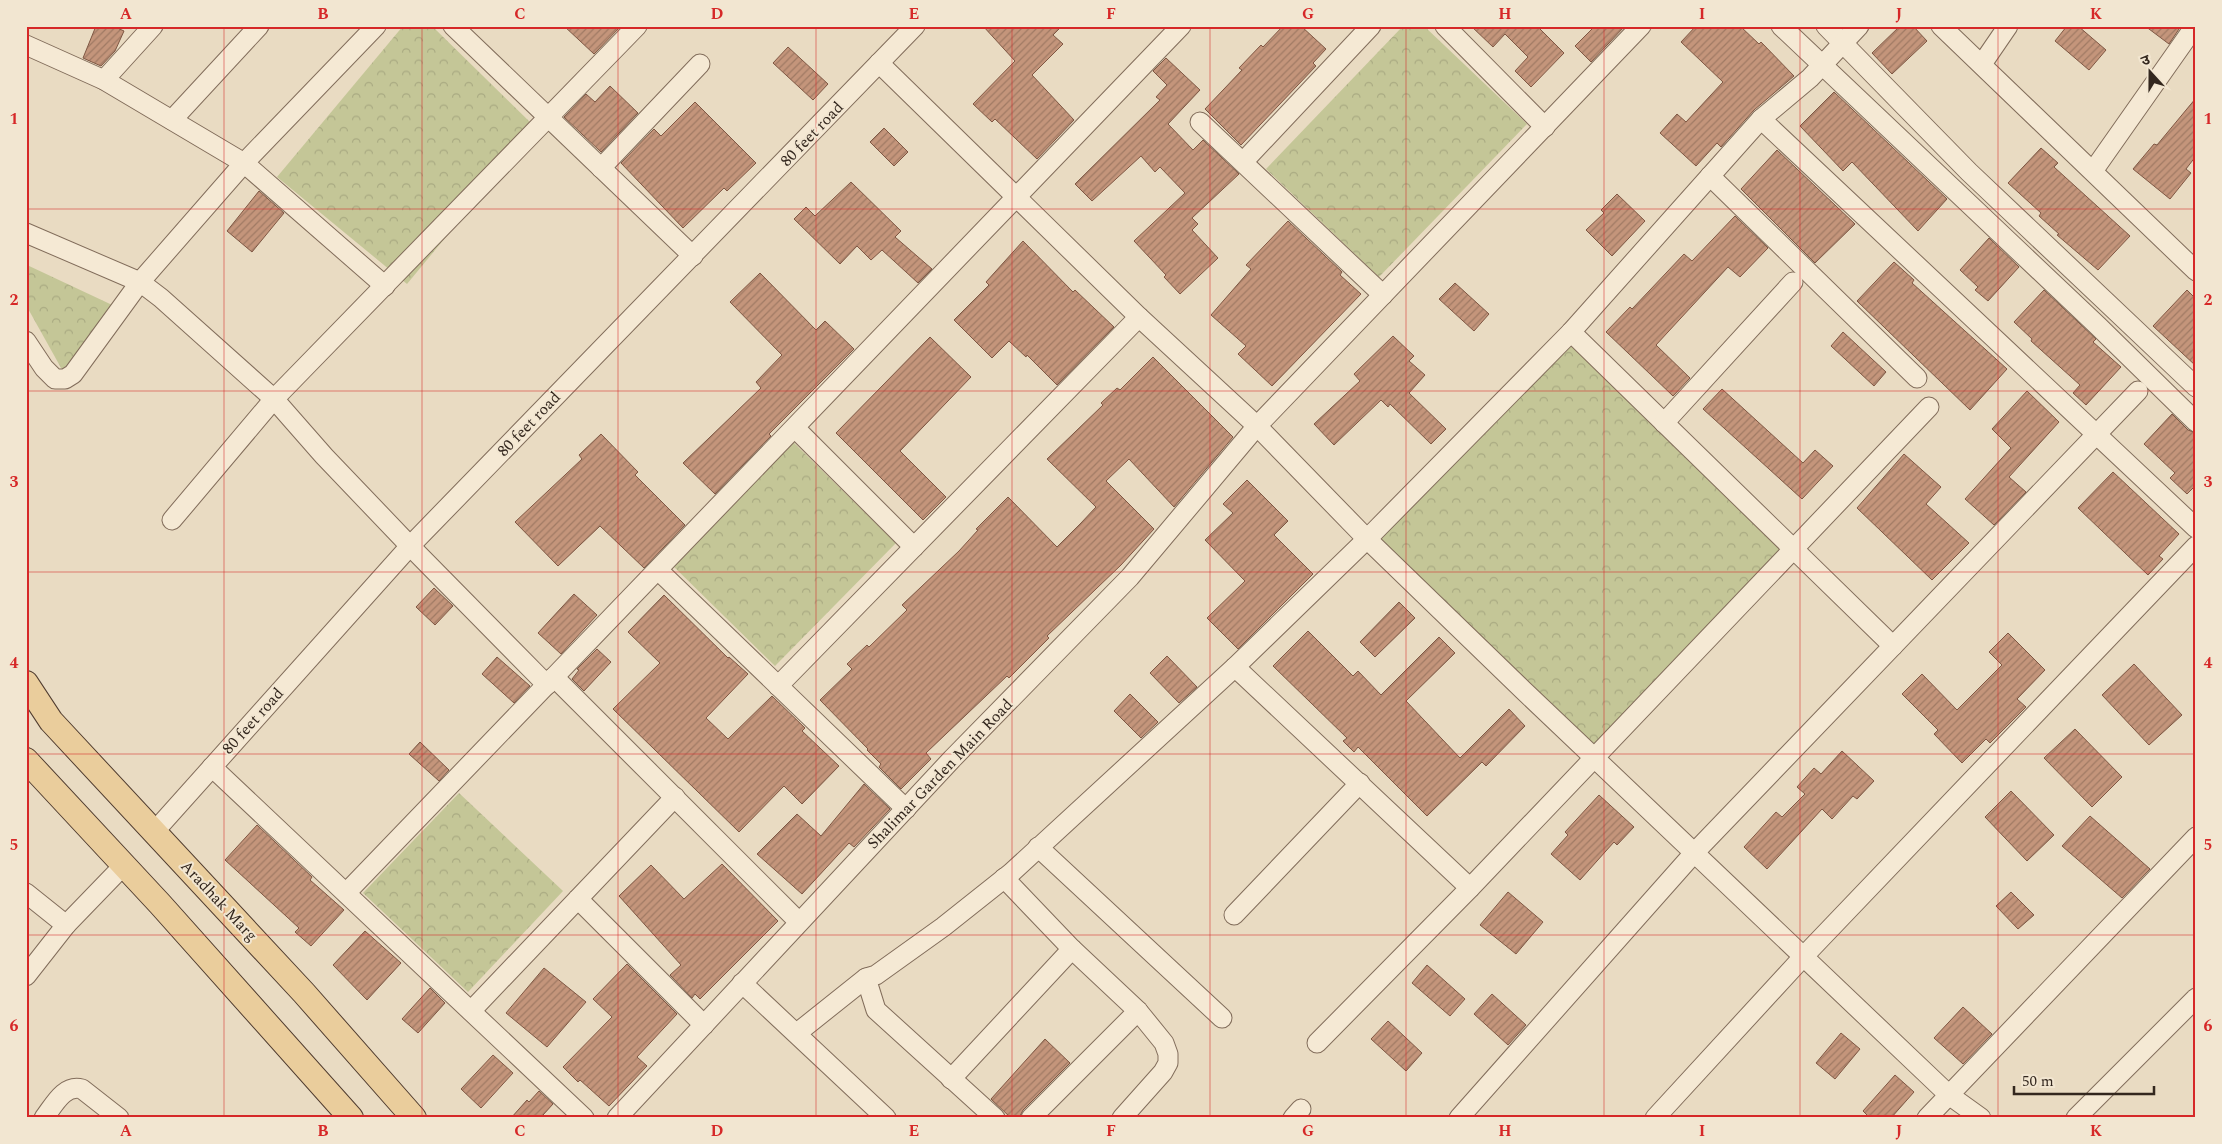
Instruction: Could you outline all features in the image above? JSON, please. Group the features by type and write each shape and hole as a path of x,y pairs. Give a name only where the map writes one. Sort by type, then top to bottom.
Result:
{"main road":[{"name":"Aradhak Marg","path":"26,683 51,721 304,993 414,1118"},
{"path":"26,760 124,865 351,1118"}],"street":[{"path":"104,80 153,26"},
{"path":"172,120 259,26"},
{"path":"26,341 49,374 55,379 65,379 73,374 140,282 244,163 376,26"},
{"path":"453,26 693,256"},
{"path":"172,520 274,399 637,26"},
{"name":"80 feet road","path":"154,832 410,546 915,26"},
{"path":"346,893 1181,26"},
{"path":"1243,162 1371,26"},
{"path":"1445,26 1545,127"},
{"name":"Shalimar Garden Main Road","path":"617,1118 906,809 1130,577 1257,426 1641,26"},
{"path":"1781,26 2098,326 2196,422"},
{"path":"1826,26 1842,45 1970,172 2196,387"},
{"path":"797,1034 866,978 876,975 943,927 1004,878 1234,667 1367,539 1570,332 1761,119 1823,65 1859,26"},
{"path":"1941,26 2196,271"},
{"path":"1982,64 2008,26"},
{"path":"2093,171 2195,26"},
{"path":"26,45 104,80 244,163 386,286"},
{"path":"879,63 1139,317 1257,426 1367,539 1594,758 1949,1095 1980,1118"},
{"path":"601,168 700,64"},
{"path":"1761,119 2196,528"},
{"path":"1200,122 1382,295"},
{"path":"1710,176 1917,378"},
{"path":"26,233 140,282 161,298 274,399 324,456 410,546 675,798 799,922"},
{"path":"1664,423 1793,282"},
{"path":"778,686 1139,317"},
{"path":"1570,332 1893,646"},
{"path":"1459,1118 1694,853 2138,391"},
{"path":"1317,1043 1470,888 1929,407"},
{"path":"795,428 914,547"},
{"path":"1655,1118 1803,957 2196,546"},
{"path":"658,570 906,809"},
{"path":"1234,667 1470,888"},
{"path":"212,767 584,1118"},
{"path":"1234,915 1360,783"},
{"path":"471,1011 675,798"},
{"path":"1927,1118 2196,837"},
{"path":"1038,847 1222,1018"},
{"path":"28,971 66,924 124,865"},
{"path":"1004,878 1072,948 1138,1011 1164,1043 1168,1054 1168,1063 1163,1072 1122,1118"},
{"path":"26,893 66,924"},
{"path":"578,899 704,1024"},
{"path":"951,1079 1072,948"},
{"path":"866,978 876,1010 995,1118"},
{"path":"742,983 886,1118"},
{"path":"2076,1118 2196,998"},
{"path":"1032,1118 1138,1011"},
{"path":"44,1118 64,1093 70,1088 77,1087 118,1118"}],"green space":[{"path":"403,26 432,26 536,128 407,284 277,177"},
{"path":"1403,26 1424,26 1527,124 1379,277 1266,169"},
{"path":"27,265 125,311 65,375 26,305"},
{"path":"1571,332 1793,550 1594,758 1367,539"},
{"path":"791,440 896,543 775,666 670,563"},
{"path":"459,793 563,891 468,992 363,893"}],"building":[{"path":"96,26 113,26 124,31 115,51 101,66 83,58"},
{"path":"564,26 621,26 594,54"},
{"path":"983,26 1062,26 1053,35 1063,44 1032,75 1074,120 1037,159 995,119 992,122 973,104 1015,61"},
{"path":"1283,26 1301,26 1326,49 1313,63 1316,66 1241,145 1205,109 1242,70 1239,68"},
{"path":"1471,26 1537,26 1564,53 1531,87 1515,71 1528,57 1505,34 1493,47"},
{"path":"1595,26 1625,26 1591,62 1575,46"},
{"path":"1696,26 1740,26 1759,44 1761,42 1794,76 1754,110 1721,147 1717,143 1696,166 1660,133 1677,114 1686,122 1723,82 1681,42"},
{"path":"1900,26 1913,26 1927,41 1892,74 1872,53"},
{"path":"2067,26 2078,26 2106,50 2089,70 2055,41"},
{"path":"2145,26 2181,26 2169,44"},
{"path":"788,47 828,84 813,100 773,63"},
{"path":"1166,58 1200,90 1168,124 1193,150 1203,140 1239,174 1192,218 1198,224 1192,230 1218,258 1180,294 1164,277 1166,275 1134,241 1185,193 1160,167 1155,172 1141,156 1092,201 1075,184 1160,100 1156,97 1167,85 1153,71"},
{"path":"610,86 638,113 601,152 564,117 586,94 595,102"},
{"path":"1834,92 1947,199 1918,231 1852,162 1843,171 1800,126"},
{"path":"2196,98 2196,156 2186,169 2191,173 2170,199 2133,169 2154,144 2157,145"},
{"path":"695,102 756,163 727,191 724,188 683,228 621,163 654,129 661,136"},
{"path":"884,128 908,152 894,166 870,142"},
{"path":"2041,148 2058,163 2054,167 2130,236 2098,270 2057,235 2059,234 2039,216 2041,213 2008,183"},
{"path":"1777,150 1855,224 1815,263 1741,189"},
{"path":"851,182 901,231 895,237 932,269 918,283 882,250 871,260 857,246 840,264 794,219 806,207 815,216"},
{"path":"259,191 284,213 252,252 227,231"},
{"path":"1617,194 1645,221 1612,256 1586,230 1604,213 1601,210"},
{"path":"1735,216 1768,248 1740,277 1728,267 1656,345 1690,378 1673,396 1606,332 1630,307 1632,309 1684,254 1692,261"},
{"path":"1288,221 1342,272 1340,275 1361,294 1272,386 1238,354 1246,346 1211,315 1251,269 1246,265"},
{"path":"1989,238 2019,267 1988,301 1975,290 1978,287 1960,270"},
{"path":"1023,241 1073,292 1075,290 1114,327 1057,385 1027,355 1026,357 1009,341 992,358 954,320 989,285 986,282"},
{"path":"1894,262 1914,280 1912,283 2007,369 1970,410 1857,301"},
{"path":"760,273 816,330 825,321 854,349 769,434 771,436 715,494 683,463 761,388 756,382 782,355 730,302"},
{"path":"1455,283 1489,314 1474,331 1439,299"},
{"path":"2044,290 2096,339 2093,342 2121,367 2086,405 2073,393 2080,385 2031,341 2032,339 2014,322"},
{"path":"2187,290 2196,299 2196,366 2153,326"},
{"path":"1843,332 1886,372 1874,386 1831,346"},
{"path":"1393,336 1414,356 1409,361 1425,375 1409,393 1446,429 1431,444 1390,404 1388,407 1381,400 1334,445 1314,424 1360,381 1354,374"},
{"path":"930,337 971,377 900,451 946,497 923,520 836,433"},
{"path":"1153,357 1233,437 1174,507 1129,459 1106,481 1154,529 1121,565 1047,636 1049,638 1009,678 1007,676 926,753 931,759 901,789 879,767 881,764 868,749 820,700 852,669 847,664 867,645 869,647 907,610 902,605 959,551 978,530 976,529 1008,497 1057,547 1081,523 1096,507 1047,459 1103,405 1101,403 1117,388 1120,390"},
{"path":"1722,389 1803,463 1815,450 1833,466 1802,499 1703,409"},
{"path":"2027,391 2059,422 2009,477 2026,492 1994,525 1965,499 2011,448 1992,429"},
{"path":"2172,414 2188,430 2196,433 2196,485 2187,494 2170,478 2175,473 2144,444"},
{"path":"601,434 638,472 635,475 685,525 644,568 600,526 558,566 515,522 582,459 579,455"},
{"path":"1904,454 1941,487 1926,504 1969,543 1932,580 1857,508"},
{"path":"2113,472 2179,534 2159,556 2163,559 2148,575 2078,508"},
{"path":"1247,480 1288,521 1274,535 1313,574 1238,649 1207,618 1245,581 1205,540 1233,513 1223,504"},
{"path":"434,588 453,606 435,625 416,607"},
{"path":"574,594 597,615 561,654 538,633"},
{"path":"664,595 728,658 748,674 706,718 728,739 772,696 805,728 802,731 839,766 802,804 784,786 739,832 613,709 660,663 628,632"},
{"path":"1399,602 1415,618 1375,657 1360,642"},
{"path":"1308,631 1353,676 1358,671 1381,695 1439,637 1455,653 1406,701 1460,758 1509,709 1525,726 1486,766 1482,762 1427,816 1358,747 1354,752 1343,741 1347,738 1273,666"},
{"path":"2008,633 2045,670 2017,699 2026,707 1990,743 1986,739 1962,763 1934,734 1938,730 1902,694 1922,674 1957,710 2002,665 1989,652"},
{"path":"597,649 611,662 584,691 572,679 579,670 577,669"},
{"path":"1167,656 1197,687 1179,703 1150,673"},
{"path":"497,657 530,686 514,703 482,674"},
{"path":"2134,664 2182,715 2149,745 2102,695"},
{"path":"1130,694 1158,722 1141,738 1114,711"},
{"path":"2075,729 2122,777 2092,807 2044,758"},
{"path":"420,742 449,770 439,781 409,754"},
{"path":"1842,751 1874,781 1857,799 1853,796 1832,819 1822,809 1767,869 1744,847 1776,812 1782,817 1805,794 1797,787 1814,768 1821,774"},
{"path":"864,784 890,809 854,847 849,843 802,894 757,854 797,814 821,836"},
{"path":"2011,791 2054,835 2027,861 1985,817"},
{"path":"1599,795 1634,827 1617,845 1614,842 1580,880 1551,854 1568,835 1565,832"},
{"path":"2090,816 2150,869 2122,898 2062,846"},
{"path":"257,825 312,877 310,880 344,910 311,946 295,932 299,928 225,860"},
{"path":"722,864 778,921 700,999 695,994 692,998 670,975 681,965 619,896 651,865 684,899"},
{"path":"1508,892 1543,922 1516,954 1480,925"},
{"path":"2011,892 2034,915 2018,929 1996,906"},
{"path":"365,931 401,963 367,1000 333,965"},
{"path":"627,964 677,1014 637,1057 647,1066 609,1106 580,1080 578,1082 563,1067 612,1017 593,999"},
{"path":"1427,965 1465,999 1450,1016 1412,983"},
{"path":"544,968 586,1002 547,1047 506,1013"},
{"path":"430,988 445,1003 418,1033 402,1019"},
{"path":"1492,994 1526,1025 1508,1045 1474,1014"},
{"path":"1963,1007 1992,1034 1963,1064 1934,1038"},
{"path":"1388,1021 1422,1053 1406,1071 1371,1039"},
{"path":"1841,1033 1860,1049 1835,1079 1816,1063"},
{"path":"1045,1039 1070,1063 1023,1110 1019,1118 1011,1118 991,1099"},
{"path":"493,1055 513,1073 481,1108 461,1089"},
{"path":"1895,1075 1914,1092 1891,1118 1870,1118 1863,1111"},
{"path":"539,1091 553,1104 543,1115 546,1118 511,1118 527,1100 529,1102"}]}
